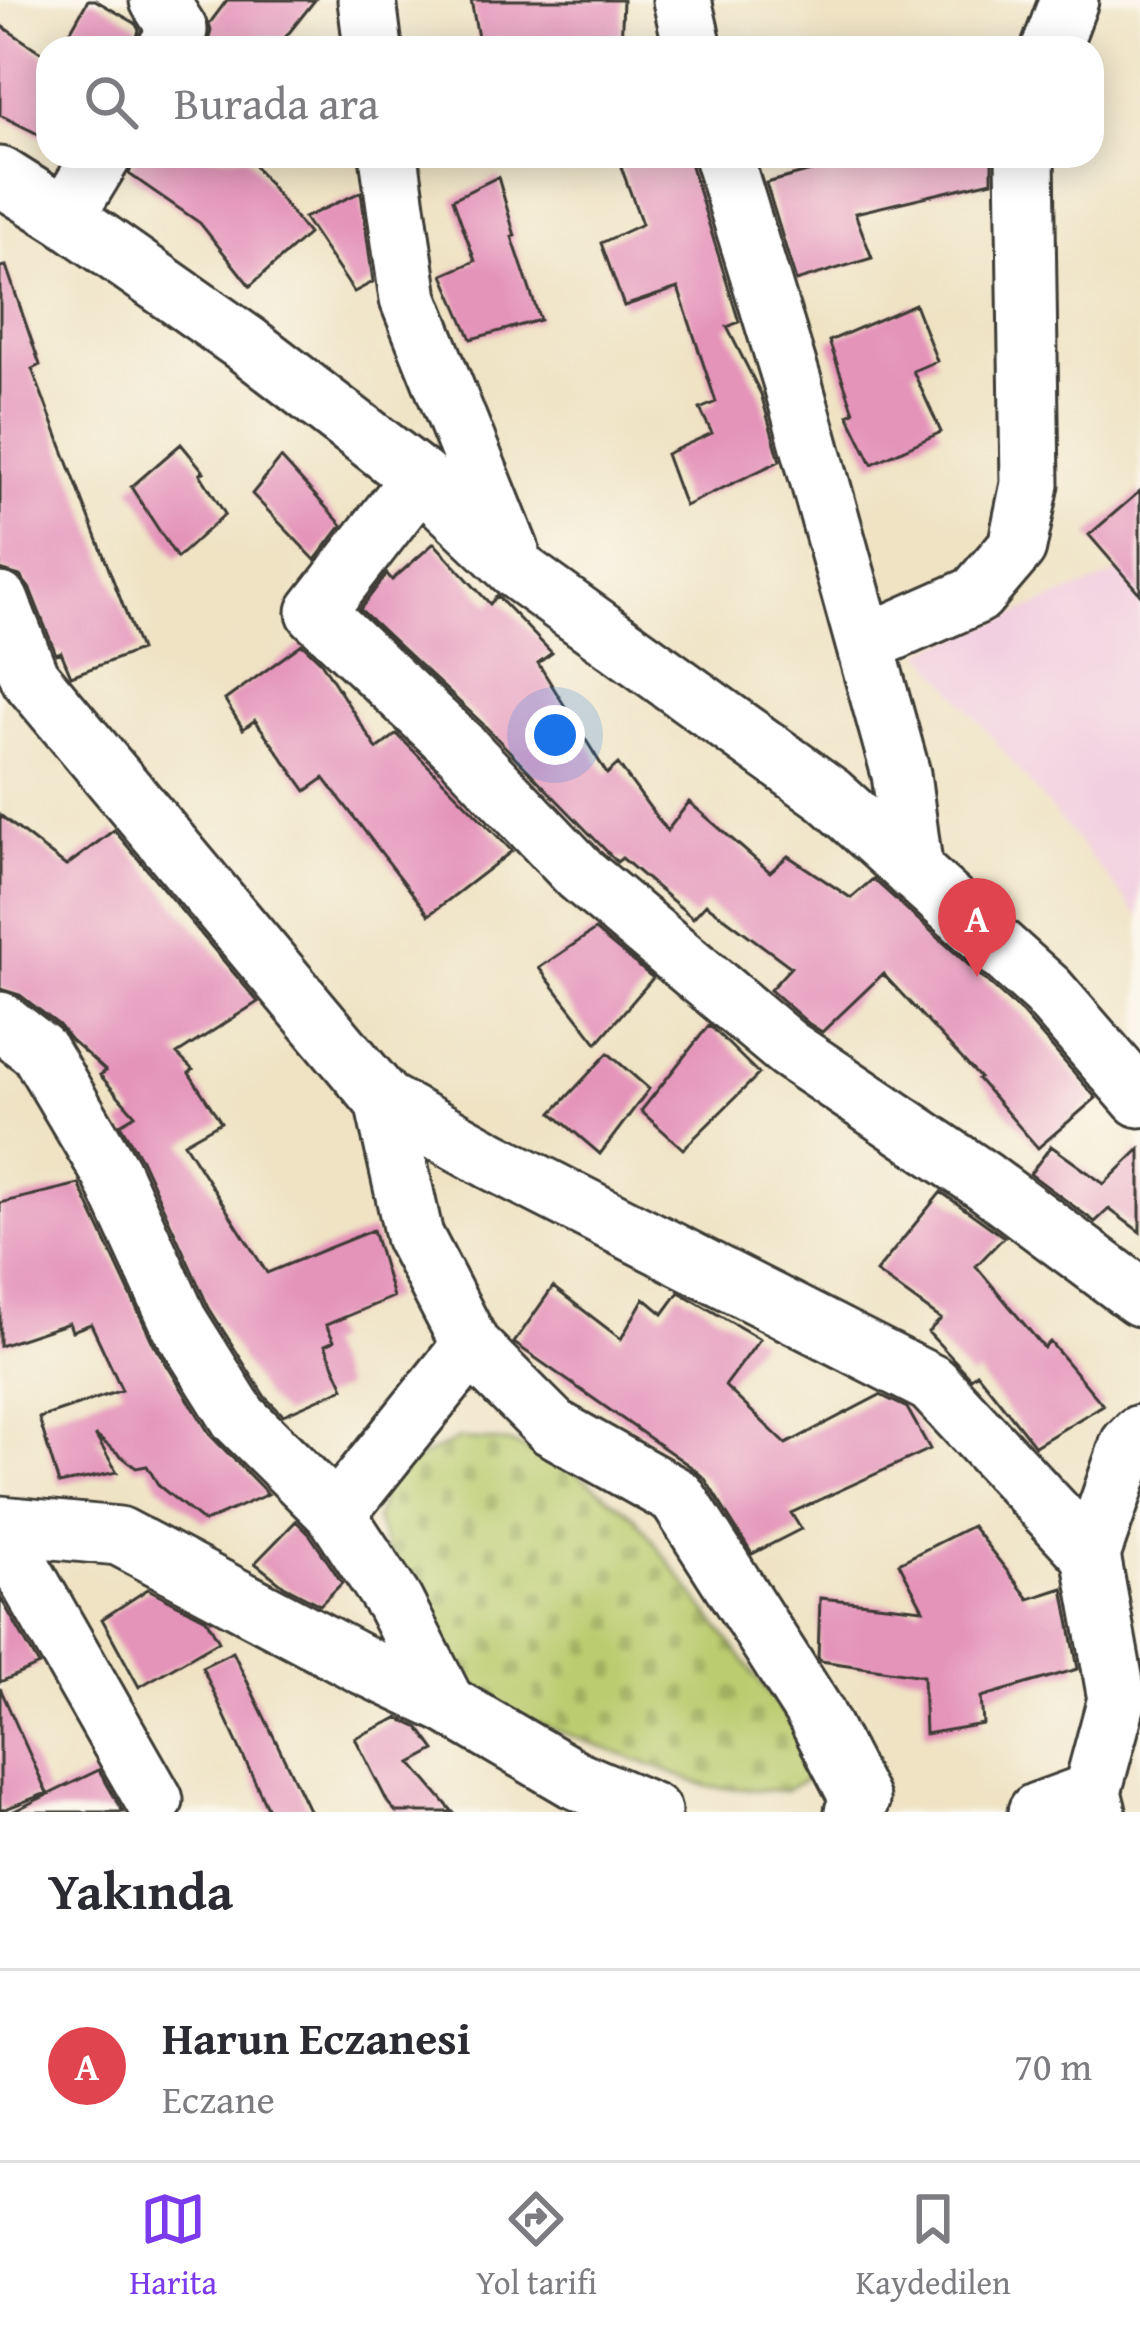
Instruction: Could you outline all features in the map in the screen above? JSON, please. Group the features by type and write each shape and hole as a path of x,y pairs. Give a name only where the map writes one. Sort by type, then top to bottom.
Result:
{"street":[{"path":"159,0 178,30 174,36"},
{"path":"367,0 372,36"},
{"path":"682,0 690,36"},
{"path":"1056,36 1069,0"},
{"path":"65,217 95,168"},
{"path":"390,168 409,299 518,571"},
{"path":"727,168 902,774 914,872"},
{"path":"865,644 976,595 1017,548 1030,484 1025,168"},
{"path":"0,176 246,344 420,478 518,571 829,795 1047,991 1140,1098"},
{"path":"420,478 316,612 460,748 581,874 788,1049 984,1181 1140,1297"},
{"path":"0,602 30,678 384,1101 932,1384 1091,1555"},
{"path":"0,1021 39,1051 111,1173 180,1324 238,1418 336,1514 394,1602 446,1704"},
{"path":"384,1101 414,1236 471,1346 552,1427 677,1497 815,1713 860,1800 854,1812"},
{"path":"336,1514 471,1346"},
{"path":"1036,1812 1095,1802 1117,1699 1091,1555 1129,1445 1140,1434"},
{"path":"0,1528 119,1536 362,1665 446,1704 574,1778 652,1812"},
{"path":"0,1528 154,1800"}],"shaded area":[{"path":"1140,564 1140,918 922,652"}],"green space":[{"path":"459,1439 509,1442 571,1469 634,1516 814,1753 804,1781 784,1791 709,1787 512,1714 452,1674 395,1573 376,1519 388,1473"}],"building":[{"path":"88,0 135,23 139,30 137,36 68,36"},
{"path":"227,0 315,0 286,36 210,36 209,24"},
{"path":"471,0 623,0 622,36 478,36"},
{"path":"0,25 36,49 36,133 0,115"},
{"path":"131,168 256,168 308,234 250,286 200,223 129,174"},
{"path":"621,168 692,168 739,322 727,327 761,394 780,461 685,506 666,454 712,433 700,409 716,402 678,288 624,306 601,243 642,224"},
{"path":"992,168 992,181 855,213 872,258 796,281 766,183 811,171"},
{"path":"498,177 540,320 471,339 443,275 475,261 453,199"},
{"path":"361,192 373,282 354,292 304,218"},
{"path":"6,266 40,365 32,369 140,650 71,676 61,652 56,654 30,589 20,576 0,570 0,267"},
{"path":"915,304 937,361 913,371 941,432 872,464 848,415 854,412 829,341"},
{"path":"181,444 204,472 200,474 225,514 177,558 131,487"},
{"path":"281,458 342,525 315,560 252,494"},
{"path":"1140,491 1140,594 1089,535"},
{"path":"434,543 490,604 497,596 552,653 538,663 607,774 618,764 667,831 689,802 770,872 788,856 851,898 873,879 1023,1014 1096,1098 1038,1148 883,974 822,1032 808,1023 770,990 791,967 706,904 693,918 622,858 617,862 483,724 360,609 387,574 392,580"},
{"path":"302,644 321,662 377,749 397,734 512,851 429,915 324,778 306,791 255,720 243,729 225,700"},
{"path":"0,815 66,866 114,830 258,1002 177,1054 193,1070 189,1073 221,1122 184,1143 267,1273 373,1230 393,1297 326,1325 334,1341 325,1345 344,1388 283,1415 265,1397 209,1308 141,1159 120,1124 135,1115 100,1075 106,1071 59,1025 20,995 0,989"},
{"path":"595,930 653,978 597,1043 539,968"},
{"path":"709,1025 759,1074 683,1149 641,1111"},
{"path":"608,1053 649,1089 600,1154 552,1113"},
{"path":"1051,1146 1104,1184 1140,1149 1140,1232 1109,1209 1095,1222 1030,1174"},
{"path":"79,1184 152,1341 211,1436 268,1494 204,1522 159,1486 147,1466 136,1468 95,1435 117,1472 59,1484 39,1418 122,1390 91,1324 72,1331 69,1323 0,1346 0,1203"},
{"path":"941,1192 1004,1237 976,1266 1044,1348 1050,1342 1103,1405 1035,1446 977,1373 971,1378 928,1332 941,1319 876,1272"},
{"path":"553,1287 621,1339 644,1298 663,1314 679,1292 760,1339 725,1386 786,1444 880,1395 907,1408 930,1449 791,1513 801,1529 752,1554 694,1469 514,1343"},
{"path":"296,1521 342,1583 320,1605 255,1563"},
{"path":"972,1526 1029,1599 1063,1588 1078,1669 981,1697 983,1724 925,1734 923,1676 821,1661 820,1598 923,1609 899,1563"},
{"path":"148,1589 206,1619 219,1641 139,1687 102,1619"},
{"path":"0,1597 39,1665 0,1682"},
{"path":"233,1652 310,1812 269,1812 202,1667"},
{"path":"0,1688 47,1793 0,1811"},
{"path":"398,1718 419,1728 435,1750 411,1763 453,1812 396,1812 388,1803 355,1738"},
{"path":"99,1770 123,1812 12,1812"}],"place":[{"name":"Harun Eczanesi","path":"977,977"}]}
